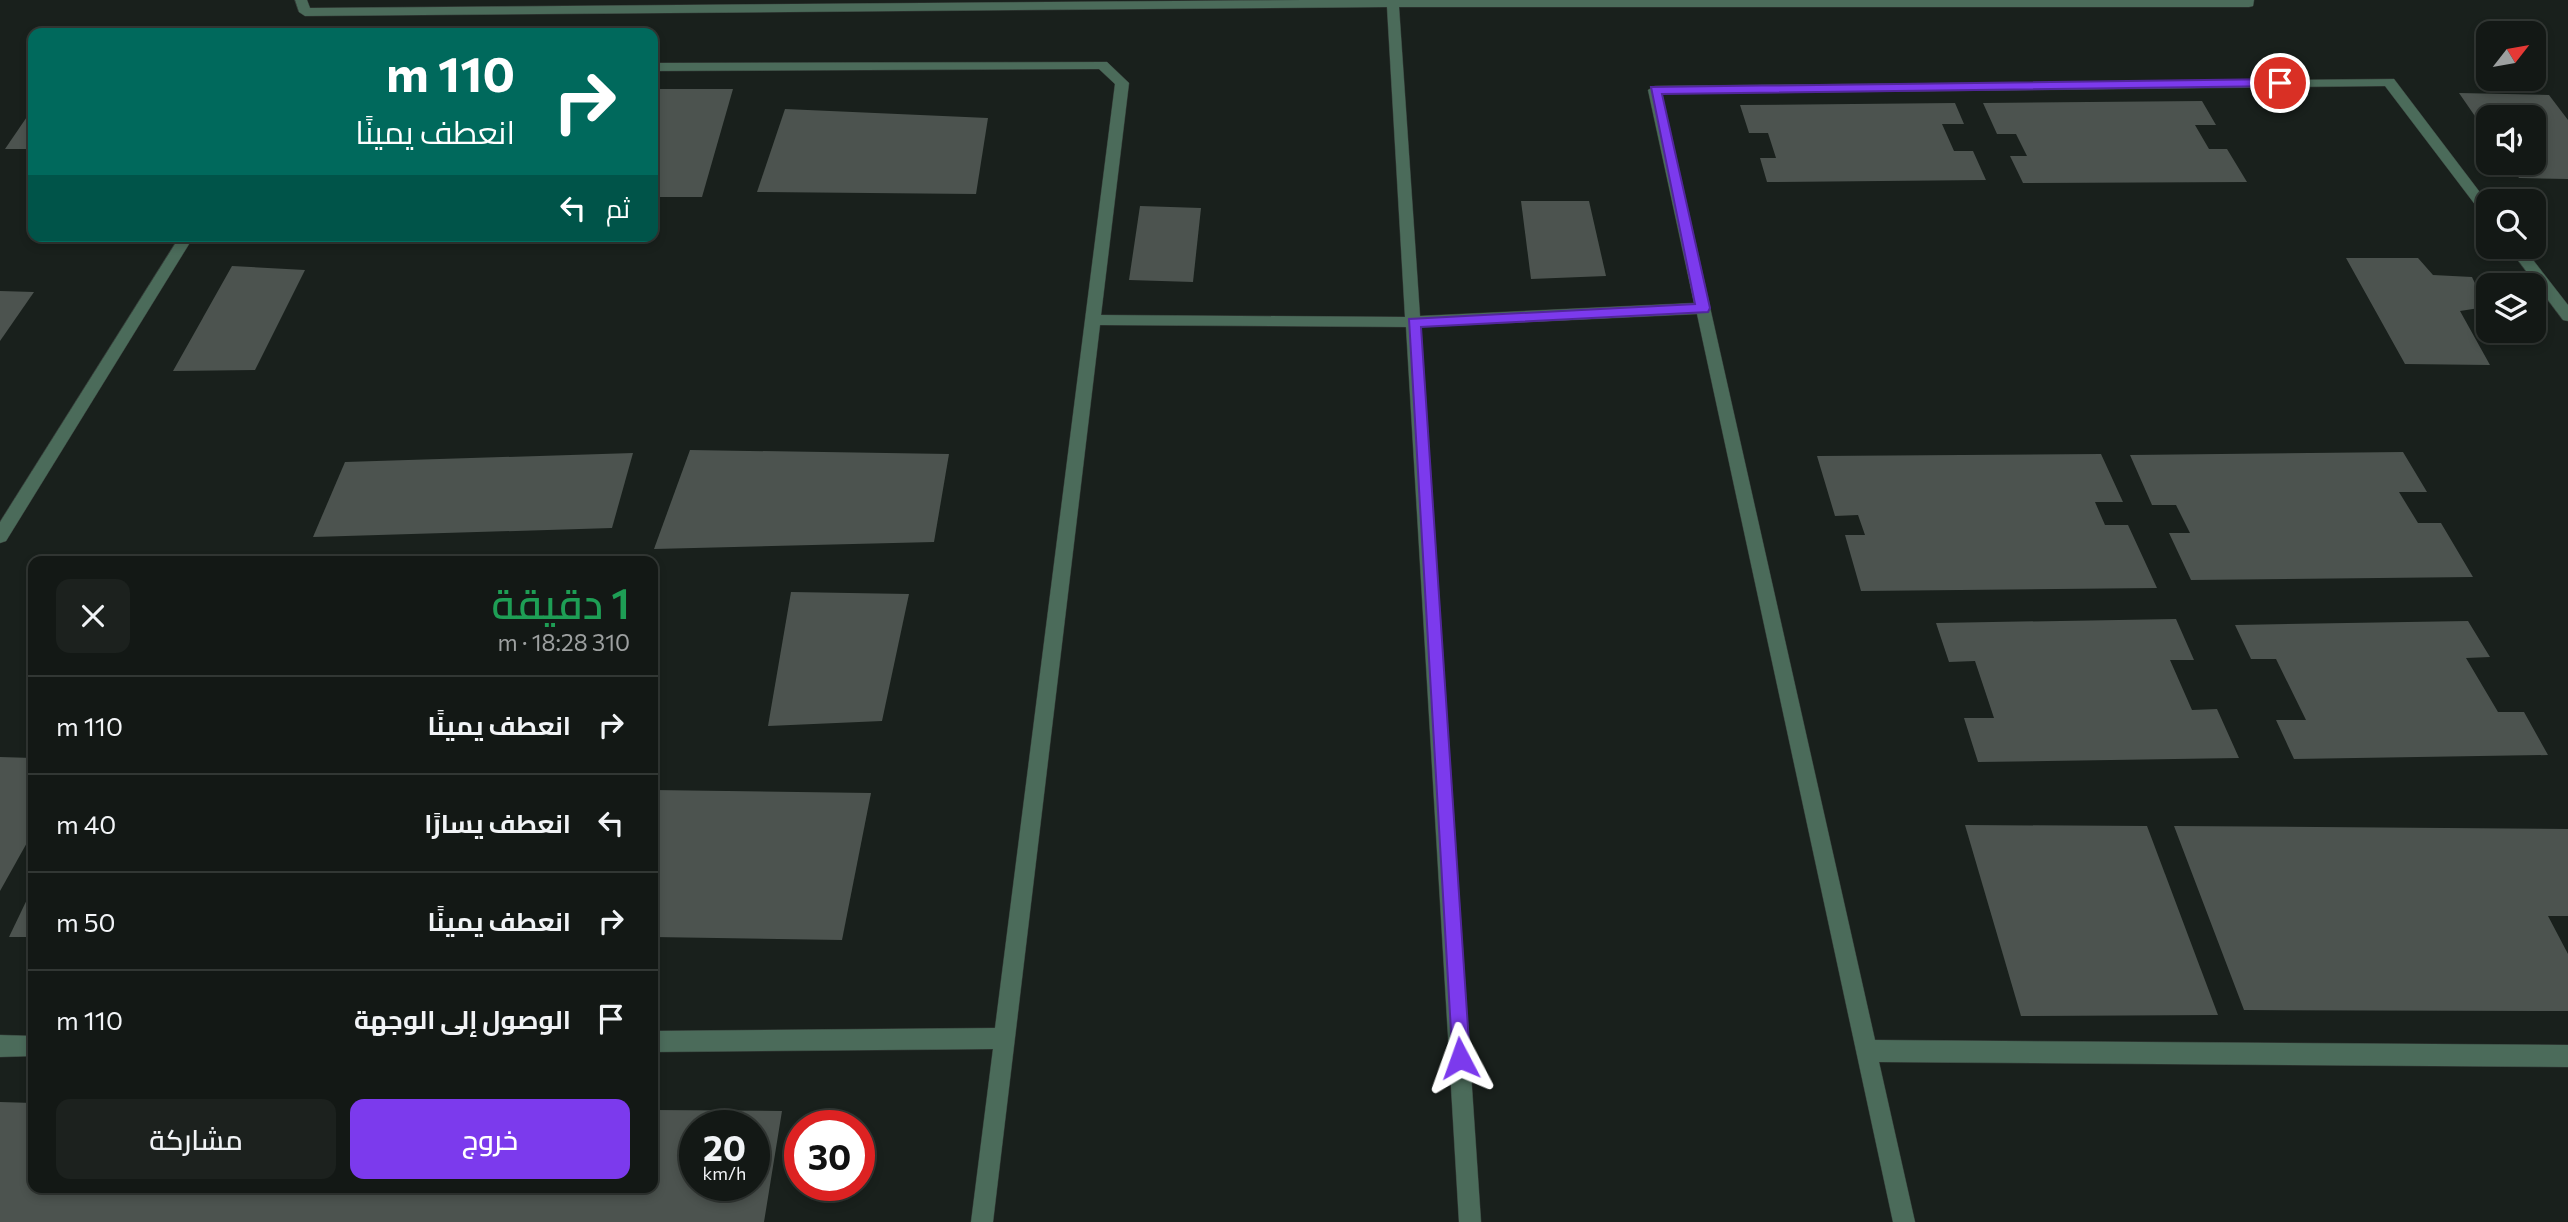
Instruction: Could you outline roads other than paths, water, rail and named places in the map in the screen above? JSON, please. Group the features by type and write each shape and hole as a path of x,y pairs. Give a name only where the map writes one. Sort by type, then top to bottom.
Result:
{"street":[{"path":"301,0 305,12 769,4 2249,3 2248,0"},
{"path":"1393,3 1470,1222"},
{"path":"658,67 1102,65 1122,83 982,1222"},
{"path":"1904,1222 1655,90 2389,82 2476,196"},
{"path":"0,536 183,242"},
{"path":"2524,259 2568,316"},
{"path":"1093,320 1413,322 1703,308"},
{"path":"658,1041 1004,1038"},
{"path":"0,1046 28,1046"},
{"path":"1866,1051 2568,1056"}]}
